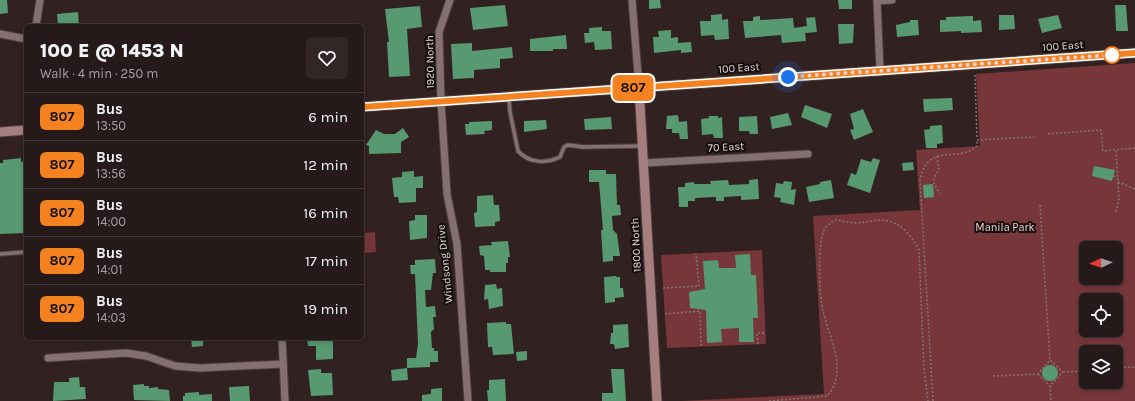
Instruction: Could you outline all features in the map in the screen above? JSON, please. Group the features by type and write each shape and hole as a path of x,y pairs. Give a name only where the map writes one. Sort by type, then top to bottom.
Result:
{"main road":[{"name":"100 East","path":"364,107 1135,53"},
{"name":"1800 North","path":"639,87 657,401"},
{"path":"0,132 24,130"}],"street":[{"path":"36,24 40,0"},
{"name":"1920 North","path":"441,101 439,32 450,0"},
{"path":"632,0 639,87"},
{"path":"880,70 877,0 892,0"},
{"path":"0,34 24,39"},
{"name":"Windsong Drive","path":"441,101 447,194 457,244 468,401"},
{"name":"70 East","path":"644,163 808,154"},
{"path":"282,340 285,401"},
{"path":"48,358 126,353 146,356 175,366 200,368 283,364"}],"lane":[{"path":"509,96 510,112 518,151 529,160 540,162 555,159 560,157 564,147 568,145 583,147 643,146"},
{"path":"0,254 24,252"}],"path":[{"path":"934,401 920,180 922,171 929,161 937,156 972,150 977,146 975,75"},
{"path":"1048,134 1101,130 1103,151 1135,148"},
{"path":"977,140 1034,137"},
{"path":"1116,150 1119,200 1116,212"},
{"path":"937,156 939,170 933,179 934,185 940,194"},
{"path":"1113,176 1118,177"},
{"path":"1118,182 1135,189"},
{"path":"1040,205 1050,360 1063,372"},
{"path":"769,401 827,396 832,390 837,370 836,350 822,309 819,253 821,238 826,226 834,220 854,223 882,220 891,222 903,229 915,241 919,250 924,369 928,401"},
{"path":"663,288 699,286 696,253"},
{"path":"665,314 700,311 701,346"},
{"path":"758,344 757,333 766,333"},
{"path":"993,376 1038,374 1050,360"},
{"path":"1123,368 1135,367"},
{"path":"1050,386 1063,372 1079,371"},
{"path":"1038,374 1050,386 1051,401"}],"green space":[{"name":"Manila Park","path":"1135,63 1135,401 682,401 824,394 813,216 920,210 916,150 980,146 976,74"},
{"path":"375,232 376,252 365,253 364,233"},
{"path":"762,250 766,344 667,348 661,255"}],"building":[{"path":"0,0 7,0 8,13 0,14"},
{"path":"649,0 660,0 661,8 649,9"},
{"path":"838,0 852,0 852,9 839,9"},
{"path":"505,5 508,26 473,30 470,8"},
{"path":"1115,5 1126,5 1128,31 1116,31"},
{"path":"420,6 422,27 407,29 410,76 389,77 387,42 389,42 385,9"},
{"path":"78,12 79,24 58,24 57,14"},
{"path":"722,14 722,20 728,19 729,39 715,40 714,35 701,36 700,21 711,21 711,15"},
{"path":"999,15 1014,15 1015,29 999,30"},
{"path":"1058,15 1062,28 1042,33 1038,19"},
{"path":"760,16 760,20 793,18 794,28 807,26 806,18 815,17 817,32 805,33 806,41 782,43 781,35 745,38 743,21 753,21 753,17"},
{"path":"973,16 973,21 981,20 982,32 940,32 940,20 946,20 946,17"},
{"path":"910,20 918,20 919,35 897,37 896,25 910,22"},
{"path":"838,24 854,24 853,43 839,44"},
{"path":"602,27 602,31 611,31 612,49 595,50 594,42 585,43 584,33 589,33 589,28"},
{"path":"671,30 671,38 678,37 678,43 691,42 692,52 681,53 681,50 654,53 653,37 659,37 658,31"},
{"path":"566,35 567,49 553,49 553,51 530,51 530,39"},
{"path":"472,43 472,51 512,47 513,58 500,59 500,68 474,70 474,78 453,79 451,44"},
{"path":"952,98 953,110 924,112 923,99"},
{"path":"805,105 832,114 827,128 801,117"},
{"path":"863,109 873,132 854,140 850,130 854,129 850,114"},
{"path":"788,113 792,125 772,129 770,117"},
{"path":"678,115 679,122 687,121 688,139 680,139 679,133 672,133 672,129 666,129 667,116"},
{"path":"709,116 718,116 718,118 722,117 723,138 714,138 713,134 702,135 701,119 709,118"},
{"path":"757,116 758,134 750,134 749,131 739,131 739,117"},
{"path":"611,117 612,129 585,130 584,119"},
{"path":"546,120 547,129 524,132 524,121"},
{"path":"492,121 492,130 484,131 485,134 466,135 465,124 469,124 469,122"},
{"path":"942,125 943,143 937,144 937,148 926,148 924,130 930,129 930,126"},
{"path":"403,128 409,137 401,142 401,153 369,154 369,146 366,145 376,130 384,134 395,134"},
{"path":"21,158 21,162 24,161 24,233 0,234 0,163 3,163 3,160"},
{"path":"873,158 880,160 870,193 847,185 851,173 856,175 861,159 871,162"},
{"path":"913,162 914,170 903,171 902,163"},
{"path":"1094,166 1115,170 1112,181 1092,176"},
{"path":"589,170 606,170 606,174 616,174 617,205 620,205 621,215 612,216 613,230 617,234 620,256 613,256 613,261 603,262 601,230 603,230 599,182 589,182"},
{"path":"414,171 414,177 423,176 423,188 416,188 416,202 399,203 398,197 394,197 392,178 402,177 402,172"},
{"path":"758,179 759,199 741,200 741,196 724,197 724,201 716,201 716,197 695,198 695,201 688,201 688,207 679,207 678,187 685,187 685,183 694,182 694,184 711,184 710,181 728,180 729,185 749,184 749,180"},
{"path":"831,180 834,198 809,202 806,187"},
{"path":"784,181 792,182 791,190 796,189 794,205 780,202 781,198 774,197 776,183 783,184"},
{"path":"933,184 934,197 924,198 923,185"},
{"path":"493,195 494,205 499,205 500,221 495,222 495,226 475,227 474,213 477,212 477,196"},
{"path":"415,215 427,215 427,238 410,240 409,221 415,220"},
{"path":"508,241 510,257 508,257 508,263 506,263 506,272 490,272 490,270 485,270 484,256 480,255 479,246 492,245 491,242"},
{"path":"750,254 751,275 756,275 758,318 753,318 754,342 739,342 739,328 721,329 722,342 707,343 706,310 690,308 689,292 705,289 703,261 718,260 719,268 736,268 735,255"},
{"path":"435,259 436,273 433,273 431,290 425,290 426,307 435,306 436,317 433,317 434,329 431,332 432,348 434,348 434,351 438,351 438,362 430,362 430,367 407,368 407,358 416,358 418,344 415,274 411,274 410,265 415,265 415,260"},
{"path":"604,277 620,277 620,288 623,288 624,297 615,298 615,302 605,303"},
{"path":"496,284 497,289 502,288 503,306 489,309 488,299 484,300 485,285"},
{"path":"506,322 506,324 511,324 514,354 493,355 492,347 488,347 487,323"},
{"path":"628,324 629,347 615,349 614,344 610,344 611,333 613,333 613,325"},
{"path":"191,340 203,340 203,346 192,347"},
{"path":"307,340 333,340 333,359 316,360 316,346 308,346"},
{"path":"527,351 527,360 517,361 516,352"},
{"path":"1047,365 1053,365 1058,370 1056,379 1053,381 1047,381 1042,376 1042,370"},
{"path":"407,368 408,380 392,381 391,370"},
{"path":"321,369 321,373 332,373 333,395 311,396 308,370"},
{"path":"611,369 624,369 626,401 602,401 602,393 613,393"},
{"path":"79,377 80,387 85,387 86,399 53,401 54,382 69,382 69,378"},
{"path":"505,379 506,401 488,401 487,390 489,390 489,380"},
{"path":"144,384 144,386 149,386 149,388 158,387 158,389 169,390 170,401 134,400 133,385"},
{"path":"249,386 250,401 230,401 229,387"},
{"path":"442,388 442,401 422,401 422,395 431,394 431,389"},
{"path":"199,392 199,395 212,394 212,401 183,401 183,396 185,396 185,393"}],"bus line":[{"name":"807","path":"364,107 1135,53"}],"route":[{"path":"788,77 1112,55"}]}
